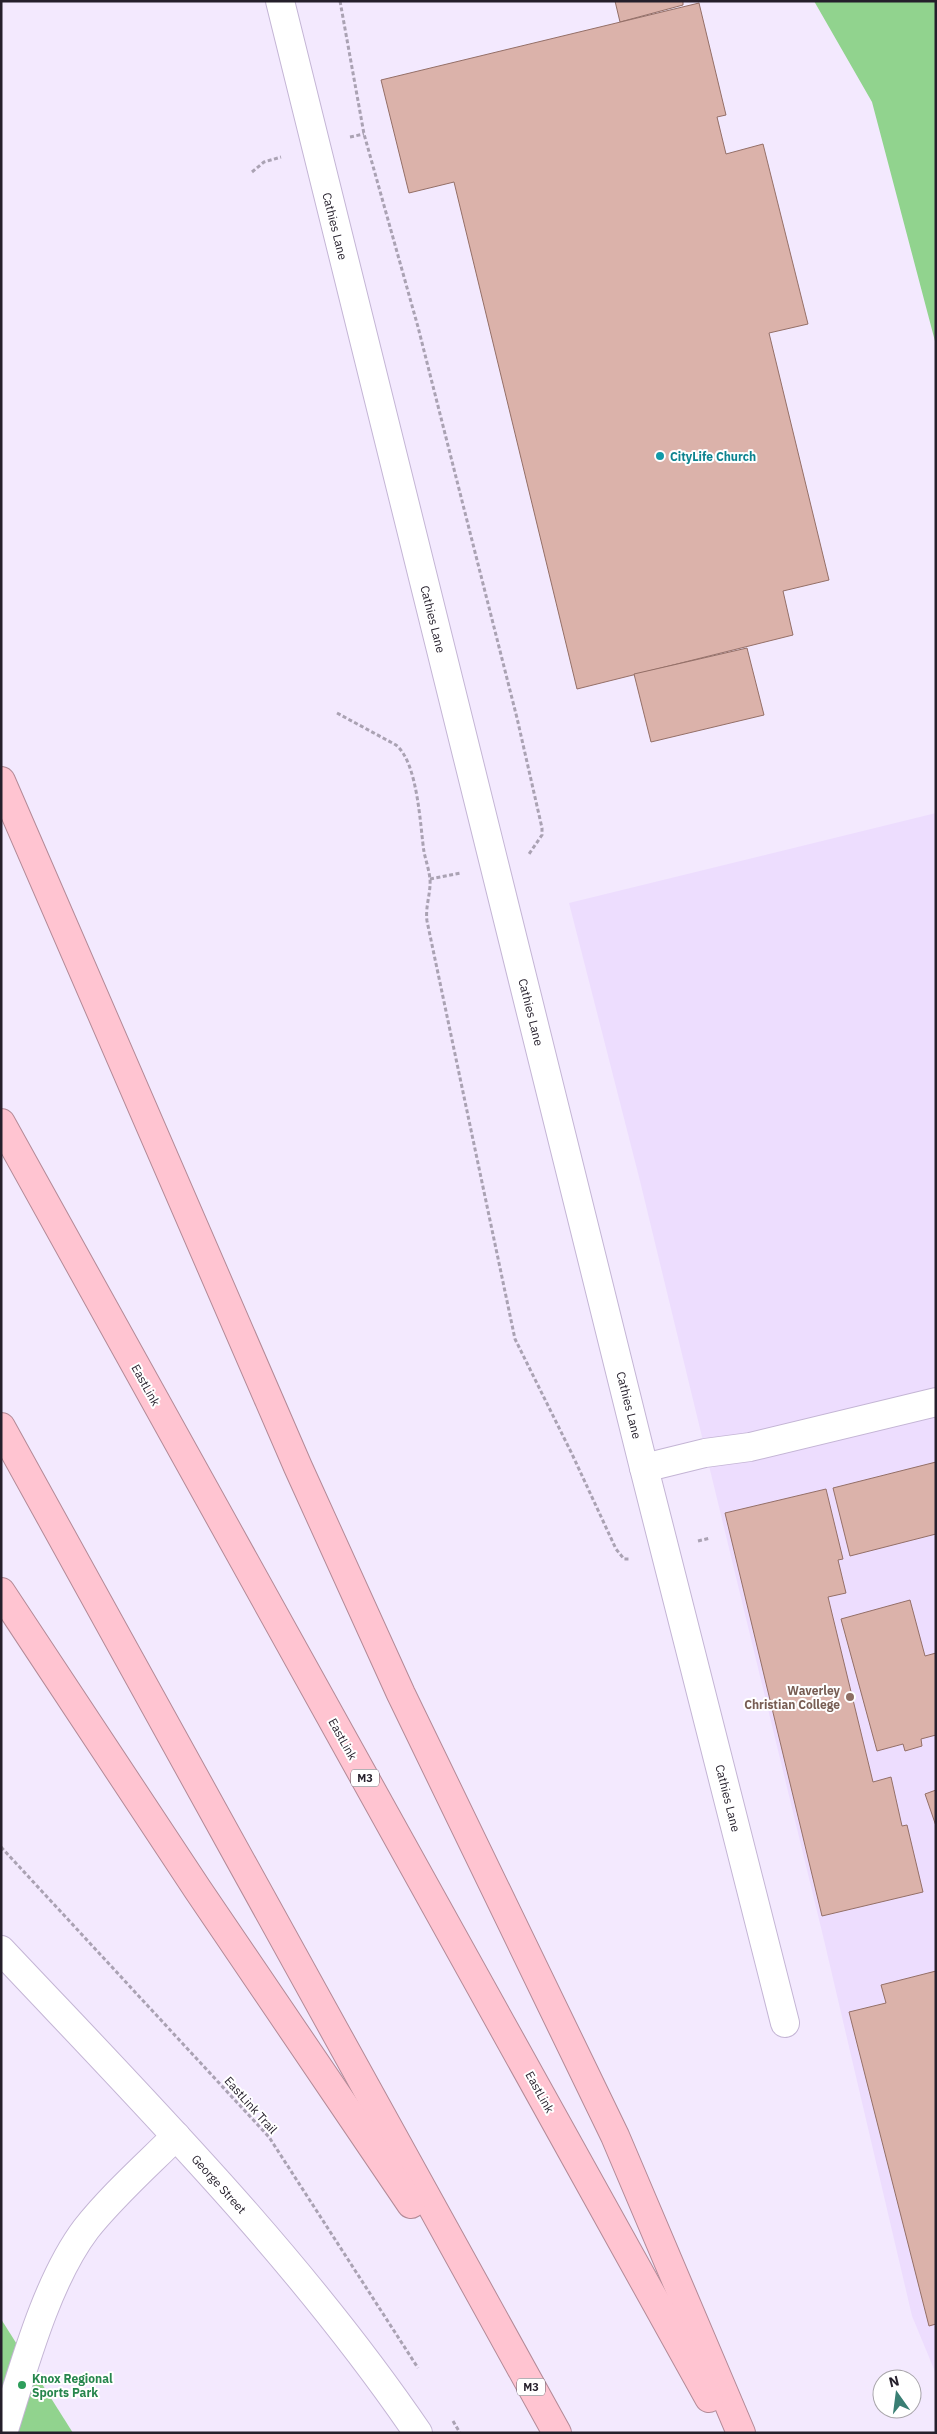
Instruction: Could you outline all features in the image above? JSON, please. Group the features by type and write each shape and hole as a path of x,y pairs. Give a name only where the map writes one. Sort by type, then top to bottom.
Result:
{"highway":[{"path":"1,781 298,1467 401,1694 615,2136 741,2433"},
{"name":"EastLink","path":"1,1123 729,2433"},
{"name":"M3","path":"1,1427 557,2433"},
{"path":"1,1592 198,1890 505,2341"}],"street":[{"name":"Cathies Lane","path":"280,1 644,1468 785,2023"},
{"path":"644,1468 704,1453 750,1447 936,1402"},
{"name":"George Street","path":"1,1950 176,2136 285,2258 395,2399 418,2433"},
{"path":"3,2433 43,2314 67,2259 86,2230 119,2193 176,2136"}],"path":[{"path":"340,1 364,134 418,327 517,718 542,828 539,842 527,856"},
{"path":"252,172 264,162 284,156"},
{"path":"337,713 403,750 421,812 424,852 430,880 426,921 515,1339 619,1555 624,1559 637,1556"},
{"path":"430,880 466,872"},
{"name":"EastLink Trail","path":"1,1847 269,2137 423,2375"},
{"path":"450,2416 460,2433"}],"shaded area":[{"name":"Waverley Christian College","path":"936,813 936,2374 912,2316 824,1940 640,1181 569,903"}],"green space":[{"path":"814,1 936,1 936,345 872,102"},
{"name":"Knox Regional Sports Park","path":"1,2319 73,2433 1,2433"}],"building":[{"path":"615,1 683,1 683,5 620,22"},
{"name":"CityLife Church","path":"699,3 726,115 717,117 726,154 763,144 808,324 769,333 829,580 783,591 793,635 577,689 454,182 409,193 381,80"},
{"path":"747,648 764,715 651,742 634,674"},
{"path":"936,1462 936,1534 850,1556 833,1488"},
{"path":"826,1489 843,1559 838,1560 846,1593 828,1597 873,1782 891,1777 902,1826 907,1825 923,1892 822,1916 725,1513"},
{"path":"910,1600 925,1656 936,1653 936,1735 921,1739 922,1746 905,1751 903,1744 877,1751 841,1619"},
{"path":"936,1790 936,1826 925,1794"},
{"path":"936,1971 936,2324 929,2326 849,2012 886,2003 881,1985"}],"place":[{"name":"CityLife Church","path":"660,456"},
{"name":"Waverley Christian College","path":"850,1697"},
{"name":"Knox Regional Sports Park","path":"22,2385"}]}
